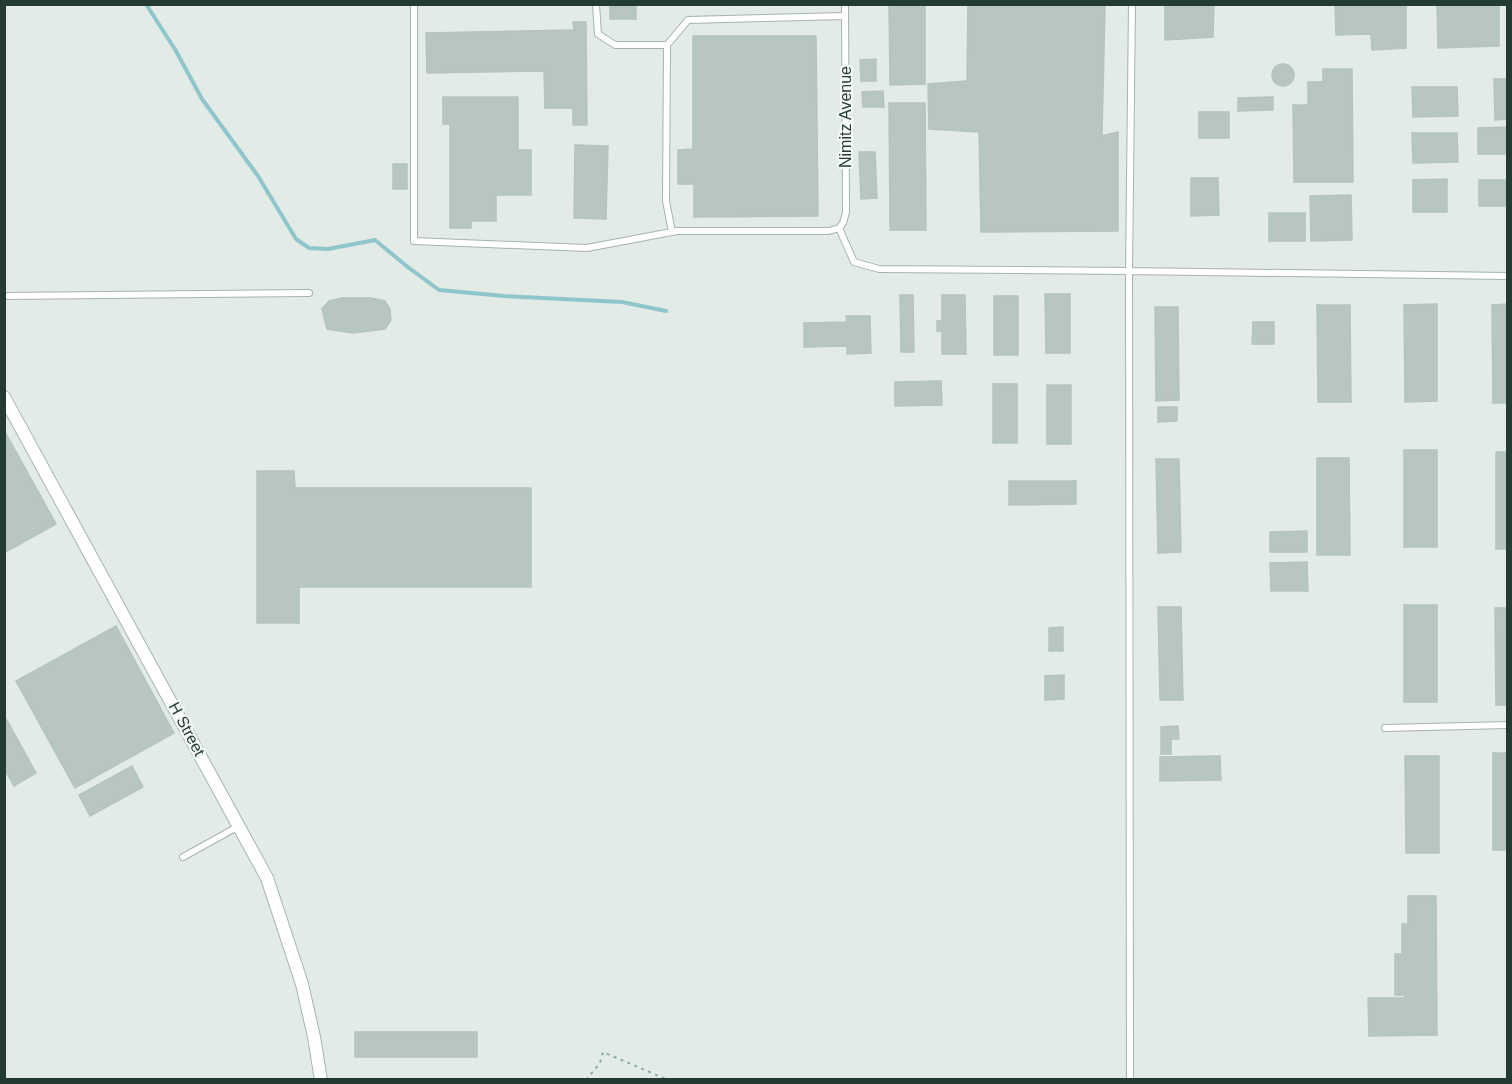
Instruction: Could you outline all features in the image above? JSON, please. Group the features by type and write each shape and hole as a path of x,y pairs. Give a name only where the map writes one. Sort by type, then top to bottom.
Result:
{"street":[{"name":"H Street","path":"4,397 273,891 302,984 321,1080"}],"lane":[{"path":"414,4 414,242 587,248 672,232 829,231 839,228 854,262 879,269 1508,276"},
{"path":"596,4 598,34 615,45 668,45"},
{"name":"Nimitz Avenue","path":"839,228 846,212 845,4"},
{"path":"1130,1080 1129,271 1132,4"},
{"path":"672,232 666,201 668,45 688,20 845,16"},
{"path":"4,296 309,293"},
{"path":"1385,728 1508,725"},
{"path":"183,857 239,826"}],"path":[{"path":"586,1080 600,1063 603,1052 668,1080"}],"building":[{"path":"610,4 636,4 636,19 610,19"},
{"path":"889,4 925,4 925,84 890,85"},
{"path":"968,4 1105,4 1102,136 1118,132 1118,231 981,232 979,132 929,129 928,84 967,81"},
{"path":"1165,4 1214,4 1213,37 1165,40"},
{"path":"1335,4 1406,4 1406,48 1372,50 1371,34 1336,35"},
{"path":"1437,4 1499,4 1499,46 1438,48"},
{"path":"573,22 586,22 587,125 573,125 573,108 545,108 544,71 427,73 426,33 574,30"},
{"path":"693,36 816,36 818,216 694,217 694,184 678,184 678,150 693,149"},
{"path":"876,59 876,81 861,81 860,60"},
{"path":"1283,64 1291,67 1294,75 1291,83 1283,86 1275,83 1272,75 1275,67"},
{"path":"1323,69 1352,69 1353,182 1294,182 1293,105 1308,105 1308,82 1323,82"},
{"path":"1494,79 1508,79 1508,119 1495,120"},
{"path":"1412,87 1457,87 1458,116 1413,117"},
{"path":"883,91 884,107 863,107 862,92"},
{"path":"443,97 518,97 518,150 531,150 531,195 496,195 496,221 471,221 471,228 450,228 450,124 443,124"},
{"path":"1273,97 1273,110 1238,111 1238,98"},
{"path":"889,103 925,103 926,230 890,230"},
{"path":"1199,112 1229,112 1229,138 1199,138"},
{"path":"1508,127 1508,154 1478,154 1478,128"},
{"path":"1412,133 1457,133 1458,162 1413,163"},
{"path":"575,145 608,146 606,219 574,218"},
{"path":"859,152 875,152 877,198 861,199"},
{"path":"393,164 407,164 407,189 393,189"},
{"path":"1191,178 1218,178 1219,215 1191,216"},
{"path":"1447,179 1447,212 1413,212 1413,180"},
{"path":"1479,180 1508,180 1508,206 1479,206"},
{"path":"1351,195 1352,240 1311,241 1310,196"},
{"path":"1269,213 1305,213 1305,241 1269,241"},
{"path":"1045,294 1070,294 1070,353 1046,353"},
{"path":"900,295 913,295 914,352 901,352"},
{"path":"942,295 965,295 966,354 942,354 942,331 937,331 937,321 942,321"},
{"path":"994,296 1018,296 1018,355 994,355"},
{"path":"342,298 371,298 385,301 390,309 391,320 385,329 353,333 327,329 322,309 329,301"},
{"path":"1437,304 1437,401 1405,402 1404,305"},
{"path":"1508,304 1508,403 1493,403 1492,305"},
{"path":"1317,305 1350,305 1351,402 1318,402"},
{"path":"1155,307 1178,307 1179,400 1156,401"},
{"path":"846,316 870,316 871,353 847,354 847,346 804,347 804,323 847,322"},
{"path":"1253,322 1274,322 1274,344 1252,344"},
{"path":"941,381 942,405 895,406 895,382"},
{"path":"993,384 1017,384 1017,443 993,443"},
{"path":"1047,385 1071,385 1071,444 1047,444"},
{"path":"1158,407 1177,407 1177,421 1158,422"},
{"path":"4,430 56,524 4,553"},
{"path":"1404,450 1437,450 1437,547 1404,547"},
{"path":"1496,452 1508,452 1508,549 1496,549"},
{"path":"1317,458 1349,458 1350,555 1317,555"},
{"path":"1156,459 1179,459 1181,552 1158,553"},
{"path":"257,471 294,471 295,488 531,488 531,587 299,587 299,623 257,623"},
{"path":"1009,481 1076,481 1076,504 1009,505"},
{"path":"1307,531 1307,552 1270,552 1270,532"},
{"path":"1307,562 1308,591 1271,591 1270,563"},
{"path":"1404,605 1437,605 1437,702 1404,702"},
{"path":"1158,607 1181,607 1183,700 1160,700"},
{"path":"1495,608 1508,608 1508,705 1496,705"},
{"path":"116,626 174,733 75,788 16,681"},
{"path":"1063,627 1063,651 1049,651 1049,628"},
{"path":"1064,675 1064,699 1045,700 1045,676"},
{"path":"4,715 36,773 14,786 4,768"},
{"path":"1178,726 1179,739 1171,739 1171,754 1161,754 1161,727"},
{"path":"1493,753 1508,753 1508,850 1493,850"},
{"path":"1220,756 1221,780 1160,781 1160,757"},
{"path":"1405,756 1439,756 1439,853 1406,853"},
{"path":"132,766 143,787 90,816 79,795"},
{"path":"1408,896 1436,896 1437,1035 1369,1036 1368,998 1405,998 1405,995 1395,995 1395,954 1402,954 1402,924 1408,924"},
{"path":"355,1032 477,1032 477,1057 355,1057"}],"waterway":[{"path":"146,4 176,51 202,99 258,176 296,239 309,248 328,249 375,240 439,290 622,302 666,311"}]}
